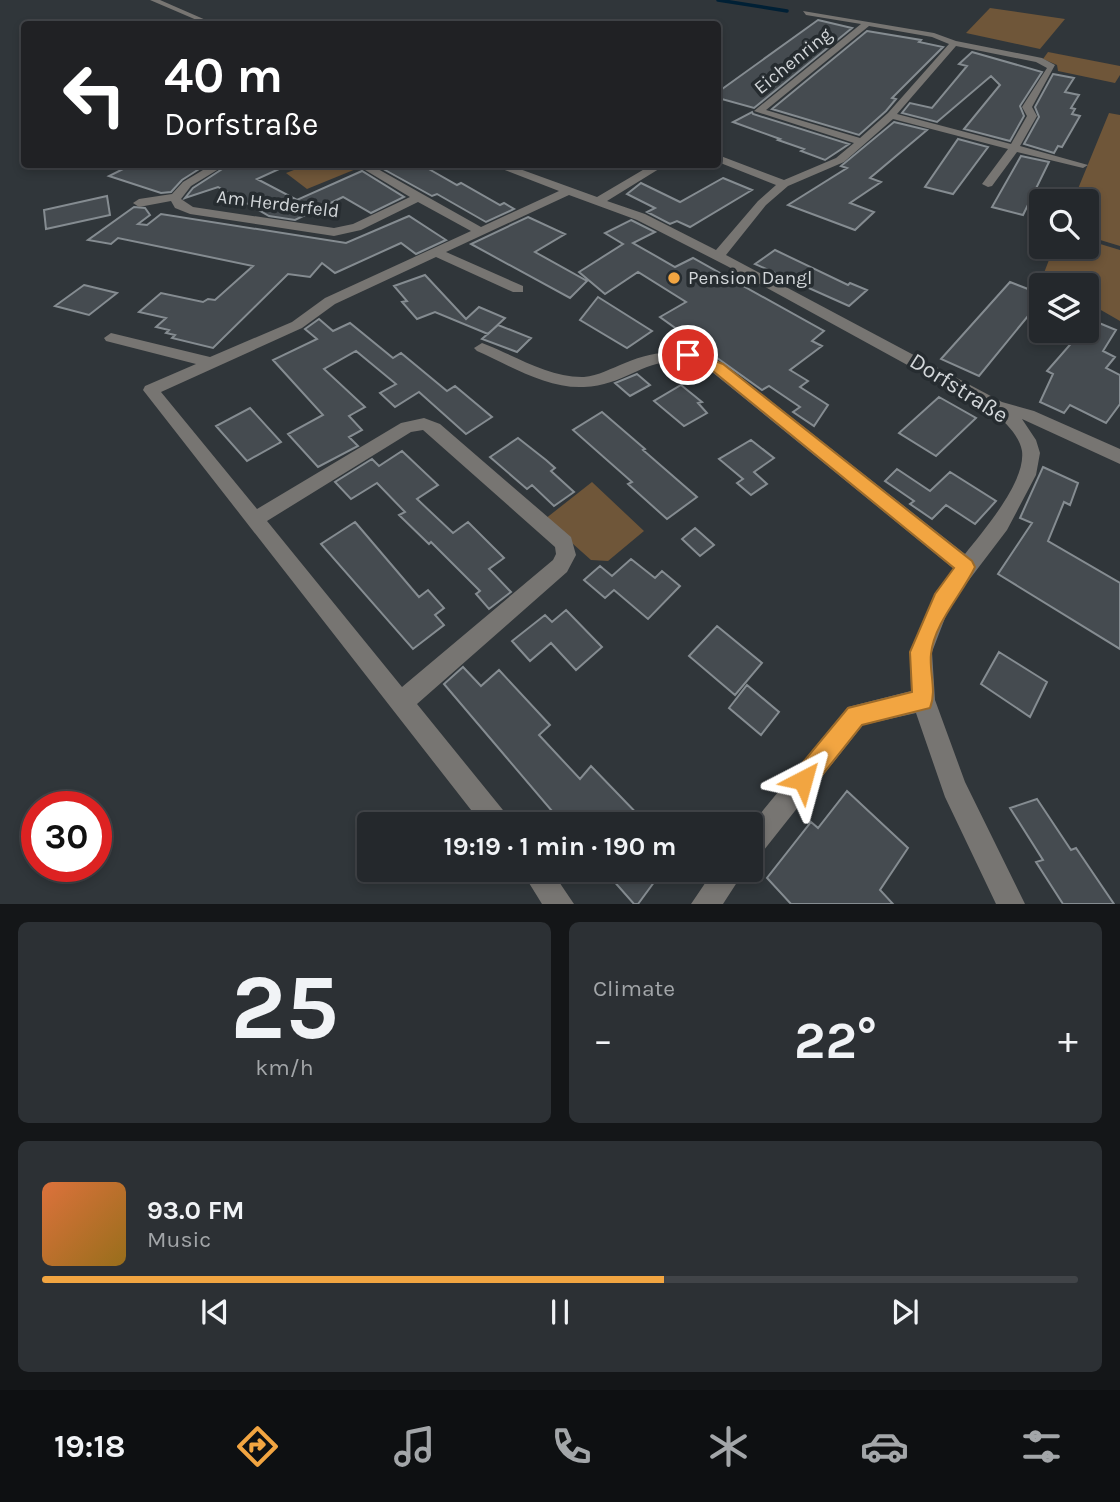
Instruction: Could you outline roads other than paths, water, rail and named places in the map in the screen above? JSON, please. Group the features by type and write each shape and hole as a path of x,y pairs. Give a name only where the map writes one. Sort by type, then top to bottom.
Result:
{"street":[{"path":"154,0 204,21"},
{"name":"Eichenring","path":"806,12 934,35 954,43 1038,60 1052,67 1027,107 1032,116 1014,148"},
{"name":"Eichenring","path":"862,142 759,111 867,23"},
{"path":"718,256 762,202 784,184 840,160 862,142 891,115 954,43"},
{"path":"891,115 1083,165"},
{"path":"988,184 1014,148"},
{"path":"721,159 784,184"},
{"name":"Am Herderfeld","path":"139,203 175,197 187,184 215,168"},
{"path":"367,168 479,231"},
{"name":"Dorfstraße","path":"505,168 641,217 718,256 999,408 1024,433 1031,453 1027,475 1000,524 942,600 920,652 923,700 954,788 1011,904"},
{"path":"599,201 655,168"},
{"path":"489,812 151,390 297,325 330,301 569,191"},
{"name":"Am Herderfeld","path":"175,197 179,205 190,210 334,232 357,227 419,197"},
{"path":"435,252 518,289"},
{"path":"111,338 212,363"},
{"path":"482,348 564,380 580,383 602,379 637,363 670,355 700,359 718,368 966,567"},
{"path":"999,408 1028,415 1120,457"},
{"path":"254,520 407,427 424,424 434,428 564,543 566,555 560,566 402,702"},
{"path":"1024,433 1048,432 1076,438"},
{"path":"763,831 856,715 923,700"},
{"path":"543,882 560,904"},
{"path":"705,904 722,882"}],"waterway":[{"path":"718,0 787,11"}],"place":[{"name":"Pension Dangl","path":"674,278"}]}
